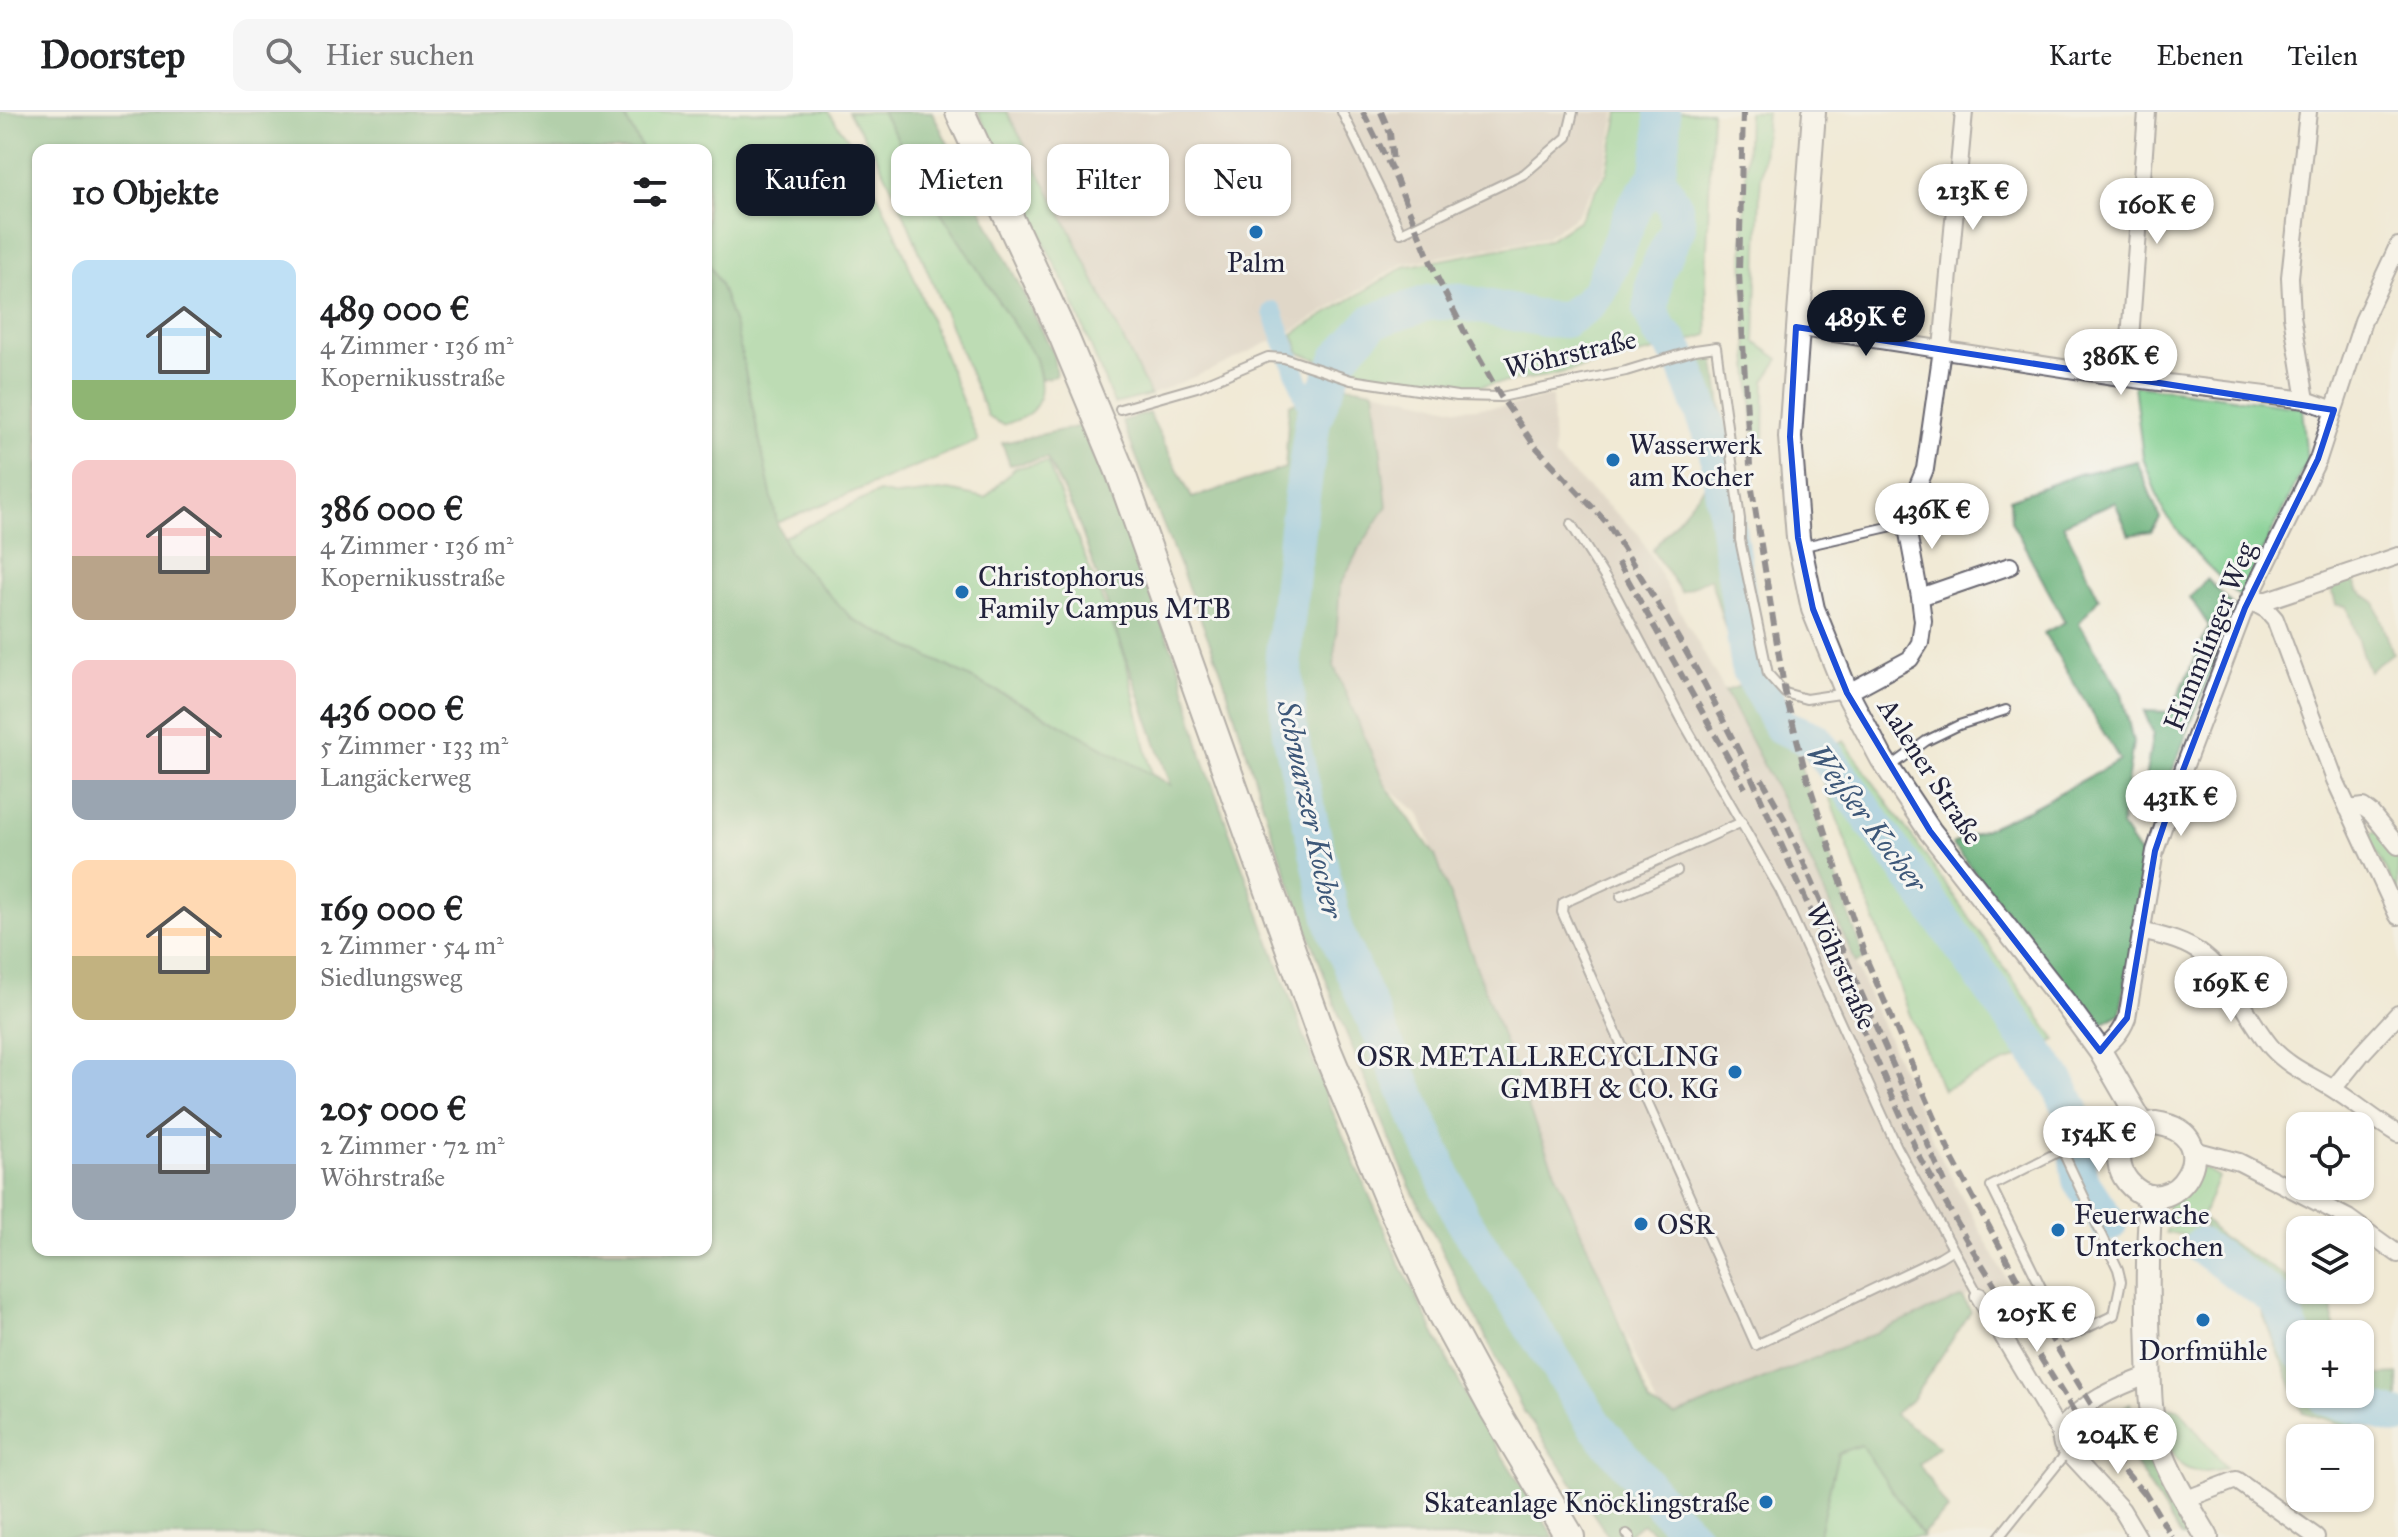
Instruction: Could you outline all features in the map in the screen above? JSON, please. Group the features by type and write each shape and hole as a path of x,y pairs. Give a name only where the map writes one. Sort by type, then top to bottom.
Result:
{"highway":[{"path":"960,112 1064,337 1120,471 1327,1051 1390,1202 1442,1314 1570,1537"}],"street":[{"name":"Aalener Straße","path":"1814,112 1790,437 1800,547 1813,609 1847,693 1888,768 1930,831 2100,1051 2143,1125"},
{"path":"1847,693 1910,659 1920,643 1923,621 1905,517 1925,469 1942,349 1964,112"},
{"path":"2127,378 2147,112"},
{"path":"2306,400 2292,316 2290,277 2308,112"},
{"name":"Himmlinger Weg","path":"2100,1051 2115,1040 2127,1018 2155,851 2177,786 2249,600 2318,459 2363,321 2398,246"},
{"path":"1796,327 2127,378 2306,400 2334,410"},
{"path":"2249,600 2268,600 2398,556"},
{"path":"1920,597 2010,566"},
{"path":"2249,600 2267,610 2275,619 2326,759 2398,916"},
{"path":"2348,809 2363,807 2398,846"},
{"path":"2141,931 2171,938 2203,954 2229,983 2273,1048 2298,1070 2333,1089 2398,1134"},
{"path":"2333,1089 2398,1014"},
{"path":"2194,1150 2190,1174 2184,1184 2163,1195 2151,1196 2140,1192 2123,1175 2121,1152 2133,1131 2143,1125 2167,1124 2178,1130 2194,1150 2239,1162 2348,1218 2398,1254"},
{"path":"2151,1196 2148,1236 2154,1427 2184,1500 2207,1537"},
{"name":"Wöhrstraße","path":"1979,1296 2059,1431 2062,1445 2122,1510 2138,1537"},
{"path":"2059,1431 2075,1413 2126,1384 2150,1375"},
{"path":"2184,1500 2236,1480 2316,1537"}],"lane":[{"path":"1342,112 1401,233 1524,174 1567,137 1573,112"},
{"name":"Wöhrstraße","path":"1120,409 1197,387 1268,357 1284,358 1351,380 1457,396 1501,397 1626,371 1695,350 1716,347 1740,519 1740,540 1768,674 1785,693 1806,699 1847,693"},
{"path":"1800,547 1906,523"},
{"name":"Wöhrstraße","path":"1571,524 1616,595 1681,718 1780,890 1897,1147 1979,1296"},
{"path":"1888,768 1926,741 1959,725 2006,710"},
{"path":"1742,822 1563,903 1562,912 1756,1345 1953,1249"},
{"path":"1621,896 1677,871"},
{"path":"2062,1150 2121,1281 2114,1315 2066,1338 1991,1186 2062,1150 2083,1143 2120,1163"},
{"path":"1999,1537 2068,1451"}],"highlighted area":[{"path":"1796,327 2334,410 2318,459 2245,608 2177,786 2155,851 2127,1018 2100,1051 1930,831 1847,693 1813,609 1798,538 1790,437"}],"shaded area":[{"path":"1007,112 1616,112 1604,172 1577,215 1546,237 1402,264 1296,329 1218,367 1150,395 1062,216 1169,216 1169,144 1047,144 1047,187 1031,157 1031,144 1024,144"},
{"path":"1374,390 1460,409 1507,406 1552,396 1554,457 1639,534 1790,816 1939,1154 2007,1280 1674,1416 1657,1406 1533,1120 1419,813 1384,783 1334,666 1340,586 1387,506"}],"green space":[{"path":"0,112 622,112 640,144 32,144 32,1256 712,1256 712,270 737,333 777,523 789,552 852,619 1033,709 1171,785 1076,516 1047,458 1010,465 1002,443 1081,426 1180,668 1203,759 1329,1104 1397,1258 1473,1410 1554,1537 0,1537"},
{"path":"622,112 828,112 852,144 736,144 736,216 875,216 875,189 899,240 978,441 777,523 737,333 712,270 712,144 640,144"},
{"path":"848,112 882,112 901,144 891,144 891,186 875,154 875,144 869,144"},
{"path":"882,112 932,112 948,144 901,144"},
{"path":"978,112 1007,112 1024,144 994,144"},
{"path":"1619,112 1712,112 1706,279 1708,335 1548,376 1460,389 1352,372 1300,353 1293,334 1404,267 1548,240 1579,220 1607,172"},
{"path":"1748,112 1767,112 1760,191 1755,342 1779,359 1765,380 1764,441 1755,441 1743,259"},
{"path":"1031,157 1047,187 1047,216 1062,216 1150,395 1114,404 1069,292 1031,216"},
{"path":"905,216 943,216 1036,359 1040,396 1034,409 1026,416 1003,425 988,417"},
{"path":"943,216 984,216 1053,352 1056,376 1041,379 1036,359"},
{"path":"1714,355 1737,519 1733,525 1742,599 1761,669 1783,698 1804,778 1864,959 1856,963 1790,816 1725,691 1743,685 1710,578 1681,592 1652,550 1715,474 1691,359"},
{"path":"1338,384 1374,390 1387,506 1340,586 1334,666 1384,783 1435,855 1533,1120 1604,1285 1650,1404 1675,1416 1962,1297 1971,1312 1911,1401 1894,1414 1939,1446 1919,1464 1948,1510 1922,1535 1861,1445 1838,1453 1818,1537 1659,1537 1643,1524 1623,1537 1609,1537 1523,1410 1410,1187 1342,1023 1273,836 1220,668 1122,421 1149,413 1192,498 1285,468 1289,405"},
{"path":"2134,385 2302,407 2307,461 2240,597 2200,558 2164,513 2143,458"},
{"path":"2137,461 2160,518 2151,532 2129,535 2115,502 2063,524 2099,598 2079,623 2122,694 2133,742 2121,826 2146,863 2120,1014 2098,1026 1952,844 2030,809 2120,760 2044,633 2065,622 2011,521 2010,499 2079,474"},
{"name":"Christophorus Family Campus MTB","path":"1047,462 1125,657 1152,775 1033,709 852,619 789,552 783,537 879,492 897,496 949,490 985,498 1015,468"},
{"path":"2352,577 2358,590 2375,602 2393,653 2369,671 2347,606 2336,605 2331,586"},
{"path":"2207,579 2235,608 2172,772 2155,827 2139,813 2153,733 2144,711 2171,712 2209,626 2190,597"},
{"path":"1844,741 2056,1040 1943,1090 1911,1018 1814,756"},
{"path":"2380,829 2398,852 2398,894 2367,835"},
{"path":"2201,1166 2218,1177 2195,1236 2166,1233 2166,1229 2173,1228 2173,1209 2167,1209 2167,1201"},
{"path":"2203,1218 2221,1237 2286,1276 2286,1304 2332,1304 2334,1320 2286,1320 2286,1372 2259,1304 2198,1247 2205,1233"},
{"path":"2398,1374 2398,1430 2357,1422 2341,1424 2302,1412 2300,1408 2374,1408 2374,1375"},
{"path":"2130,1403 2148,1462 2193,1537 2181,1537 2107,1418"},
{"path":"2164,1407 2179,1409 2226,1468 2197,1471 2181,1465 2168,1442"},
{"path":"1861,1444 1923,1537 1818,1537 1838,1453"}],"waterway":[{"name":"Schwarzer Kocher","path":"1662,112 1663,138 1657,177 1635,205 1600,290 1587,305 1565,320 1545,319 1455,301 1428,303 1373,321 1339,358 1313,420 1283,656 1290,733 1335,930 1462,1218 1596,1426 1693,1537"},
{"name":"Weißer Kocher","path":"1657,177 1675,207 1678,227 1655,275 1651,311 1660,332 1671,342 1685,366 1716,447 1749,668 1781,726 1815,740 2058,1083 2071,1109 2075,1133"},
{"path":"1273,312 1313,420"},
{"name":"Weißer Kocher","path":"2077,1160 2080,1180 2109,1224"},
{"name":"Weißer Kocher","path":"2200,1246 2278,1301 2286,1320"},
{"name":"Weißer Kocher","path":"2364,1408 2398,1417"}],"railway":[{"path":"1363,112 1394,174 1437,277 1501,397 1535,446 1608,524 1704,683 1748,769 1918,1154 1966,1239 2075,1413 2147,1497"},
{"path":"1381,112 1390,133 1393,162"},
{"path":"1743,112 1739,273 1751,483 1785,693 1806,774 1865,956 1953,1160 2033,1308 2120,1452"},
{"path":"1618,562 1745,788"},
{"path":"1762,779 1784,818 1945,1183"},
{"path":"2143,1489 2172,1537"}],"place":[{"name":"Palm","path":"1256,232"},
{"name":"Wasserwerk am Kocher","path":"1613,460"},
{"name":"Christophorus Family Campus MTB","path":"962,592"},
{"name":"OSR METALLRECYCLING GMBH & CO. KG","path":"1735,1072"},
{"name":"OSR","path":"1641,1224"},
{"name":"Feuerwache Unterkochen","path":"2058,1230"},
{"name":"Dorfmühle","path":"2203,1320"},
{"name":"Skateanlage Knöcklingstraße","path":"1766,1502"}]}
